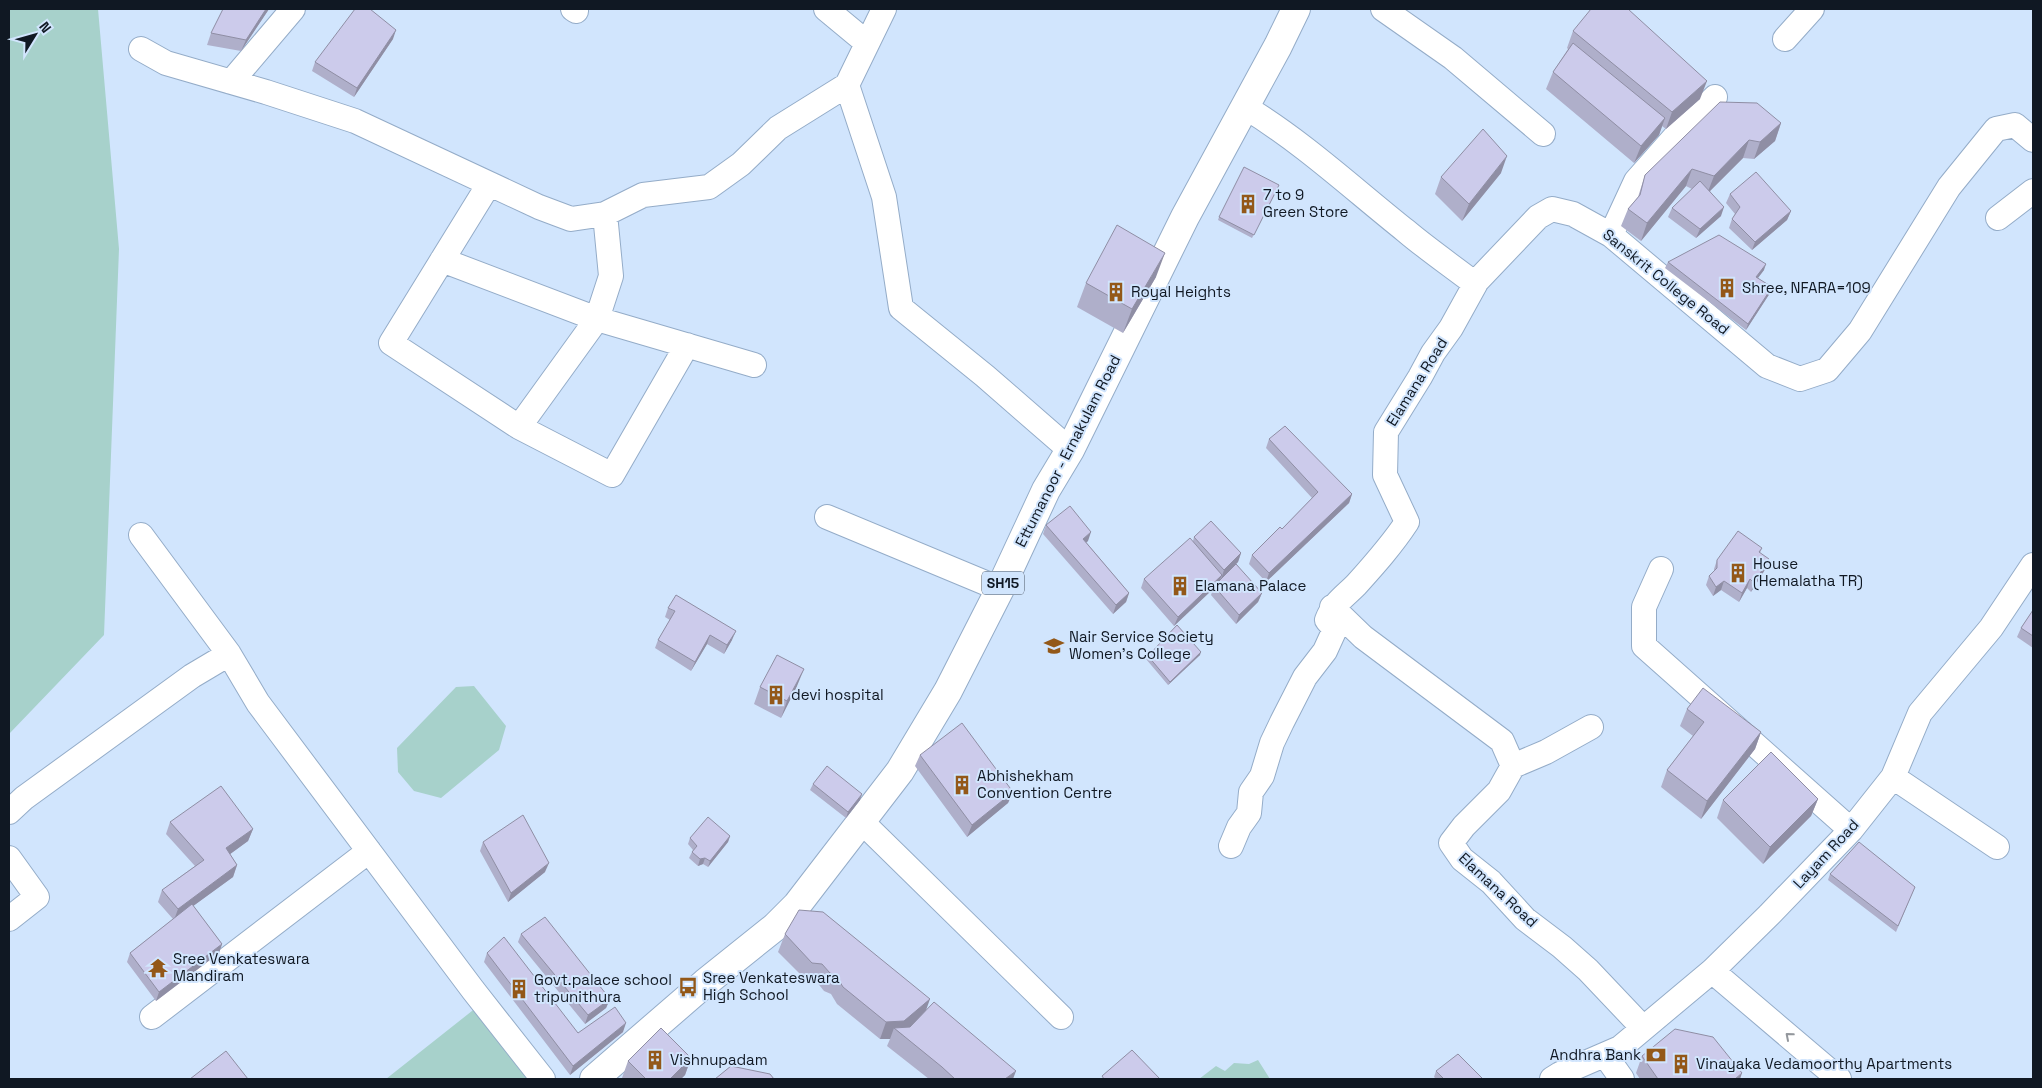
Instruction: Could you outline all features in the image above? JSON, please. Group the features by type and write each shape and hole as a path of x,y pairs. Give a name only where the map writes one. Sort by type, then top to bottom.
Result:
{"main road":[{"name":"Ettumanoor - Ernakulam Road","path":"594,1079 705,983 775,926 797,905 900,770 948,691 1000,589 1046,490 1070,450 1185,217 1296,9"}],"street":[{"path":"231,82 293,9"},
{"path":"826,9 868,43"},
{"path":"140,49 166,63 355,121 539,207 571,219 605,214 643,195 709,187 741,164 778,128 847,85 884,9"},
{"path":"1383,9 1453,58 1543,134"},
{"path":"1785,39 1812,9"},
{"path":"847,85 884,197 901,308 985,376 1070,450"},
{"path":"1610,235 1636,181 1681,130 1715,97"},
{"path":"1244,107 1280,129 1353,186 1408,233 1470,280 1477,281"},
{"name":"Sanskrit College Road","path":"1477,281 1538,217 1552,209 1574,214 1610,235 1767,366 1800,379 1827,370 1860,331 1949,187 1996,129 2015,125 2033,140"},
{"path":"489,184 391,342 519,427 612,475 687,345"},
{"path":"1998,218 2033,191"},
{"path":"519,427 597,319 611,276 605,214"},
{"path":"442,260 597,319 754,365"},
{"name":"Elamana Road","path":"1332,607 1343,599 1394,542 1407,522 1385,475 1386,432 1433,353 1451,328 1477,281"},
{"path":"827,517 1000,589"},
{"path":"140,535 229,654 258,703 473,990 543,1079"},
{"name":"Layam Road","path":"1552,1079 1620,1048 1712,971 1851,830 1893,777 1920,713 1991,628 2033,565"},
{"path":"1661,569 1644,607 1644,646 1851,830"},
{"path":"1231,846 1239,827 1249,813 1251,792 1262,776 1272,743 1282,722 1305,677 1325,651 1335,629 1327,620 1332,607 1363,637 1502,741 1513,766 1591,727"},
{"path":"9,812 24,798 192,676 229,654"},
{"name":"Elamana Road","path":"1513,766 1499,791 1464,826 1451,843 1462,859 1491,882 1525,918 1588,970 1643,1028"},
{"path":"1893,777 1997,848"},
{"path":"862,822 1061,1017"},
{"path":"152,1017 369,851"},
{"path":"9,858 37,897 9,918"},
{"path":"1712,971 1839,1079"},
{"path":"1605,1055 1622,1079"}],"shaded area":[{"path":"9,9 98,9 119,249 104,635 9,734"},
{"path":"474,686 506,726 499,750 441,798 414,791 398,772 397,748 456,687"},
{"path":"477,1007 535,1079 386,1079"},
{"path":"1258,1060 1270,1079 1199,1079 1216,1066 1225,1071 1234,1063 1249,1064"}],"building":[{"path":"223,9 266,9 246,40 211,33"},
{"path":"355,9 370,9 396,30 357,88 315,62"},
{"path":"1591,9 1628,9 1707,81 1672,112 1573,31"},
{"path":"1573,43 1665,118 1641,146 1553,72"},
{"path":"1720,102 1757,103 1781,123 1760,142 1749,140 1714,176 1692,169 1647,223 1628,209 1640,195 1645,175"},
{"path":"1483,129 1507,156 1469,204 1441,177"},
{"name":"7 to 9 Green Store","path":"1244,167 1279,185 1254,235 1219,217"},
{"path":"1756,172 1791,211 1755,242 1732,219 1740,207 1730,194"},
{"path":"1700,181 1724,207 1700,229 1672,208"},
{"path":"1117,225 1165,253 1132,309 1086,283"},
{"name":"Shree, NFARA=109","path":"1719,235 1766,264 1756,277 1772,287 1748,324 1668,262"},
{"path":"1285,426 1352,494 1269,573 1252,555 1280,527 1282,529 1318,492 1269,439"},
{"path":"1070,506 1091,532 1083,539 1129,593 1116,605 1046,525"},
{"path":"1211,521 1241,553 1224,570 1194,537"},
{"name":"House (Hemalatha TR)","path":"1738,531 1762,548 1759,552 1769,559 1754,583 1750,579 1742,593 1724,581 1716,587 1709,576 1717,568 1717,560"},
{"name":"Elamana Palace","path":"1190,538 1222,575 1178,617 1144,579"},
{"path":"1236,564 1262,593 1239,615 1214,586"},
{"path":"676,595 736,631 727,645 710,635 695,662 658,640 675,611 668,608"},
{"path":"2033,610 2033,636 2021,628"},
{"path":"1177,625 1201,652 1170,682 1148,656"},
{"path":"777,655 804,669 787,701 760,687"},
{"path":"1703,688 1761,732 1707,801 1667,770 1704,722 1687,709"},
{"name":"Abhishekham Convention Centre","path":"962,723 1013,792 972,825 920,755"},
{"path":"1771,752 1818,799 1770,847 1723,800"},
{"path":"827,766 862,794 848,812 813,784"},
{"path":"221,786 253,829 226,848 237,865 178,909 162,890 204,860 170,822"},
{"path":"523,815 549,863 511,893 483,842"},
{"path":"708,817 730,836 710,861 705,858 700,859 692,852 697,846 690,838"},
{"path":"1859,842 1915,887 1898,926 1830,874"},
{"path":"192,904 222,944 159,992 130,953"},
{"path":"799,910 823,912 930,999 904,1021 886,1022 843,987 837,977 830,973 822,964 812,963 785,934"},
{"name":"Govt.palace school tripunithura","path":"545,917 610,999 588,1015 521,934"},
{"name":"Govt.palace school tripunithura","path":"504,937 578,1033 615,1007 626,1023 573,1066 487,953"},
{"path":"934,1002 1016,1071 1005,1079 955,1079 894,1028 910,1027"},
{"path":"661,1028 691,1058 670,1079 646,1079 628,1061"},
{"path":"1675,1029 1713,1037 1742,1073 1735,1079 1658,1079 1642,1056"},
{"path":"1132,1050 1160,1079 1104,1079 1102,1076"},
{"path":"226,1051 248,1079 190,1079"},
{"path":"1458,1054 1483,1079 1444,1079 1436,1071"},
{"path":"731,1066 770,1074 774,1079 715,1079"}],"place":[{"name":"7 to 9 Green Store","path":"1248,204"},
{"name":"Shree, NFARA=109","path":"1727,288"},
{"name":"Royal Heights","path":"1116,292"},
{"name":"House (Hemalatha TR)","path":"1738,573"},
{"name":"Elamana Palace","path":"1180,586"},
{"name":"Nair Service Society Women's College","path":"1054,646"},
{"name":"devi hospital","path":"776,695"},
{"name":"Abhishekham Convention Centre","path":"962,785"},
{"name":"Sree Venkateswara Mandiram","path":"158,968"},
{"name":"Sree Venkateswara High School","path":"688,987"},
{"name":"Govt.palace school tripunithura","path":"519,989"},
{"name":"Andhra Bank","path":"1656,1055"},
{"name":"Vishnupadam","path":"655,1060"},
{"name":"Vinayaka Vedamoorthy Apartments","path":"1681,1064"}]}
